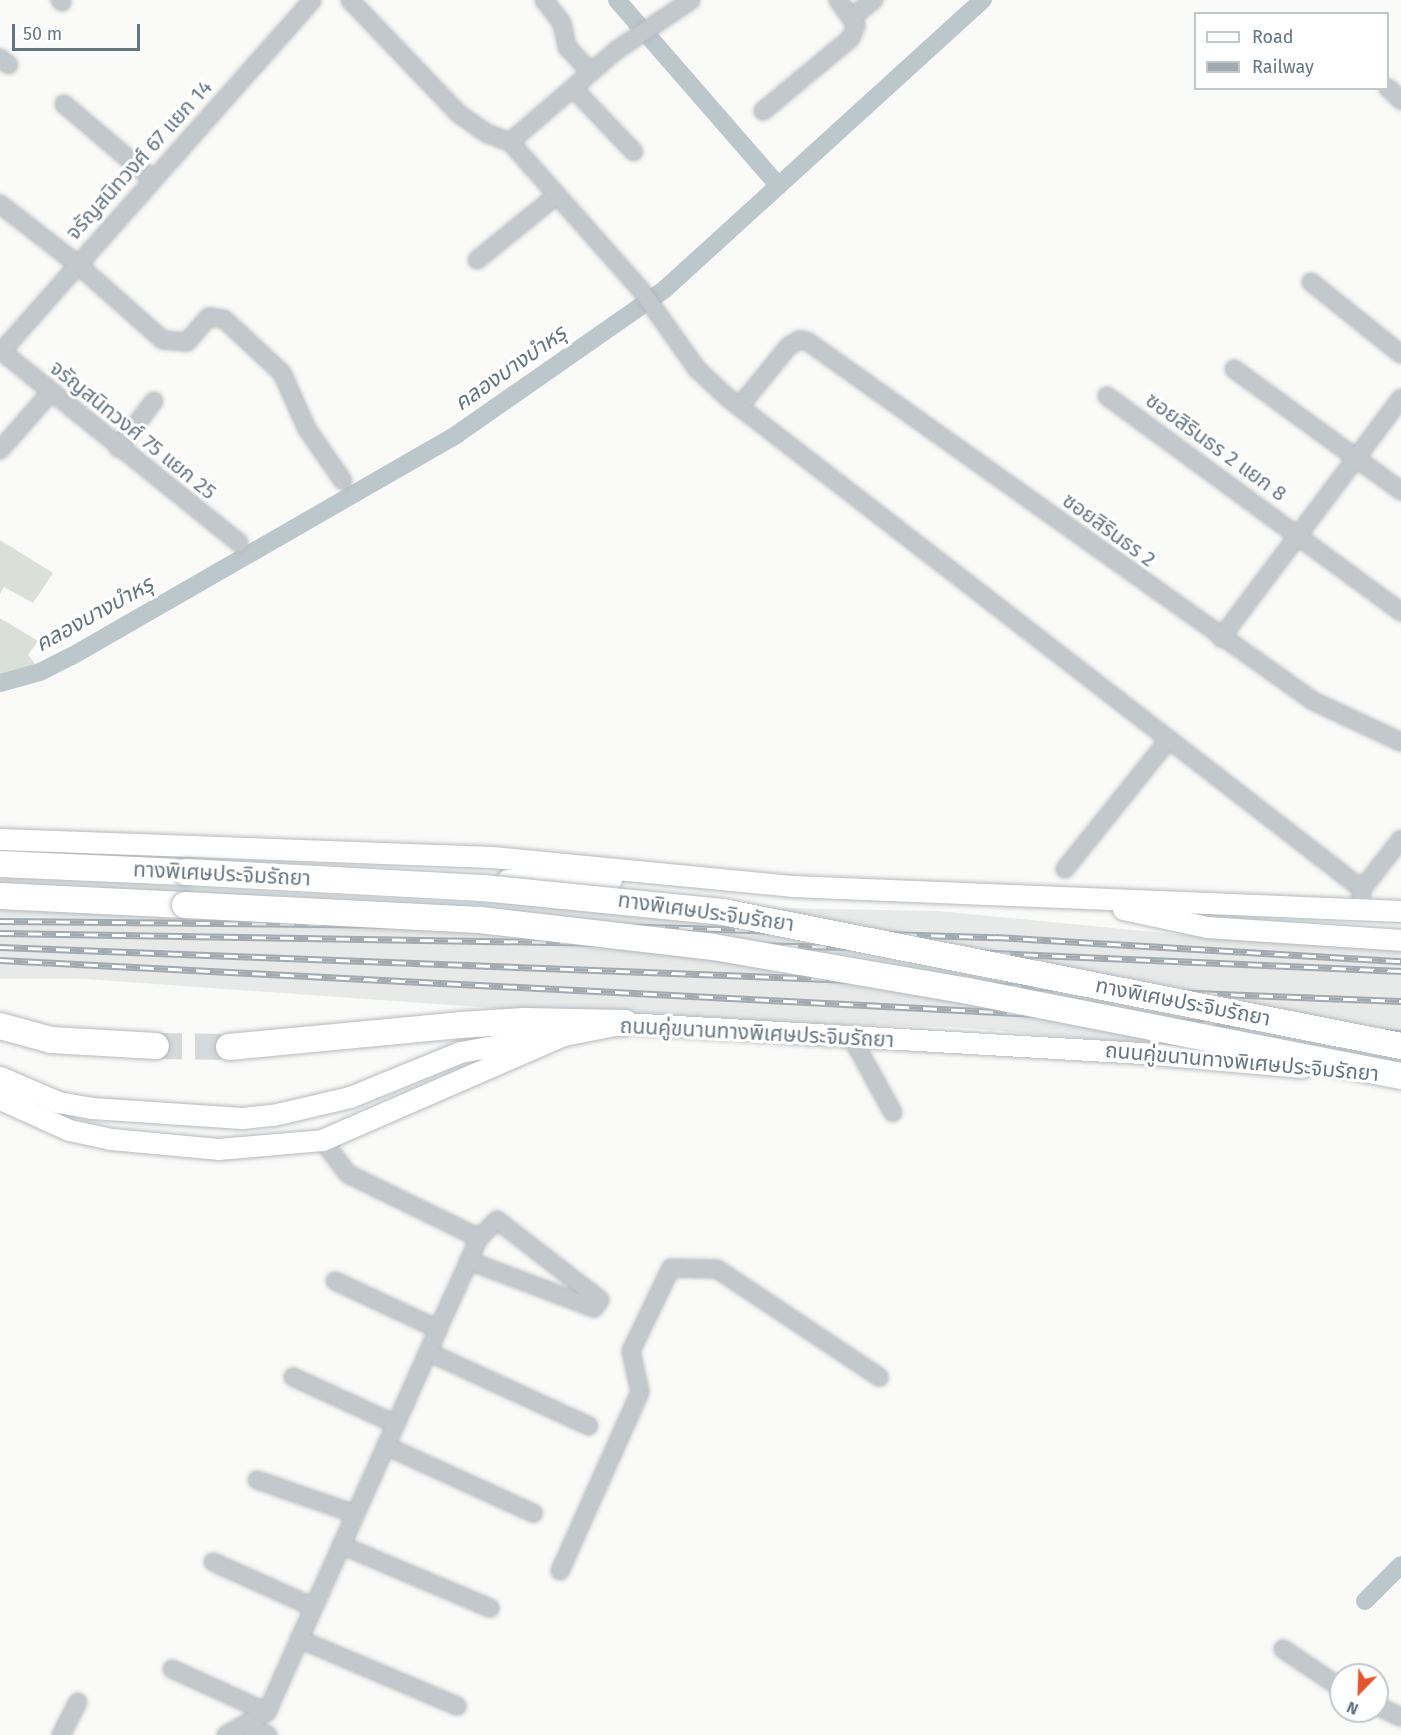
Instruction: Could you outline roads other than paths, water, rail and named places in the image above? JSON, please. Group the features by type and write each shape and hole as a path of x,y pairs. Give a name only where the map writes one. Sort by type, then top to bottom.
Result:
{"highway":[{"name":"ทางพิเศษประจิมรัถยา","path":"0,864 483,888 723,912 1401,1046"},
{"name":"ทางพิเศษประจิมรัถยา","path":"0,896 349,912 613,933 833,966 1401,1076"},
{"path":"230,1047 482,1024 625,1023"},
{"path":"0,1026 51,1040 156,1046"}],"main road":[{"path":"0,839 492,857 690,878 792,886 1082,898 1361,899 1401,911"},
{"path":"0,855 504,880 690,878"},
{"path":"1082,898 1208,927 1401,940"},
{"name":"ถนนคู่ขนานทางพิเศษประจิมรัถยา","path":"0,1099 69,1130 111,1139 218,1149 322,1140 564,1035 625,1023 852,1038 1142,1053 1401,1076"},
{"path":"0,1077 58,1102 129,1111 242,1118 320,1107 460,1052 564,1035"}],"street":[{"name":"จรัญสนิทวงศ์ 67 แยก 14","path":"1,350 312,0"},
{"path":"351,0 459,114 486,134 510,142 658,311 697,369 739,406 1169,739 1361,899 1401,839"},
{"path":"544,0 562,23 567,47 591,73"},
{"path":"510,142 591,73 691,0"},
{"path":"763,111 851,38 856,30 852,17 838,0"},
{"path":"852,17 874,0"},
{"path":"573,88 634,152"},
{"path":"1389,89 1401,100"},
{"path":"64,104 152,179"},
{"path":"477,260 557,195"},
{"path":"0,204 77,264 164,340 187,342 209,317 224,319 282,373 307,429 343,481"},
{"path":"1311,282 1398,346"},
{"name":"ซอยสิรินธร 2","path":"739,406 789,346 798,340 807,341 1221,638"},
{"name":"จรัญสนิทวงศ์ 75 แยก 25","path":"1,350 50,393 239,543"},
{"path":"1234,369 1401,490"},
{"path":"0,450 50,393"},
{"name":"ซอยสิรินธร 2 แยก 8","path":"1107,396 1401,612"},
{"path":"1401,399 1221,638 1335,714 1401,742"},
{"path":"118,448 154,401"},
{"path":"1065,869 1169,739"},
{"path":"852,1038 893,1113"},
{"path":"322,1140 348,1174 479,1238"},
{"path":"226,1735 267,1712 479,1238 497,1221 600,1300 594,1308 469,1261"},
{"path":"560,1571 640,1392 631,1351 671,1268 717,1269 879,1377"},
{"path":"335,1281 438,1329"},
{"path":"428,1352 589,1426"},
{"path":"293,1377 395,1424"},
{"path":"386,1446 533,1513"},
{"path":"257,1480 355,1514"},
{"path":"341,1545 490,1608"},
{"path":"213,1562 314,1607"},
{"path":"299,1639 457,1706"},
{"path":"1283,1649 1329,1680"},
{"path":"172,1668 267,1712"},
{"path":"61,1735 78,1702"},
{"path":"244,1725 268,1735"}],"waterway":[{"path":"617,0 777,184"},
{"name":"คลองบางบำหรุ","path":"0,683 40,672 72,656 456,435 665,289 983,0"},
{"path":"1365,1601 1401,1565"}],"tunnel":[{"path":"156,1046 229,1047"}],"railway":[{"path":"0,921 651,927 995,937 1401,961"},
{"path":"0,933 856,947 1401,971"},
{"path":"0,947 1401,1001"},
{"path":"0,960 1401,1033"}]}
